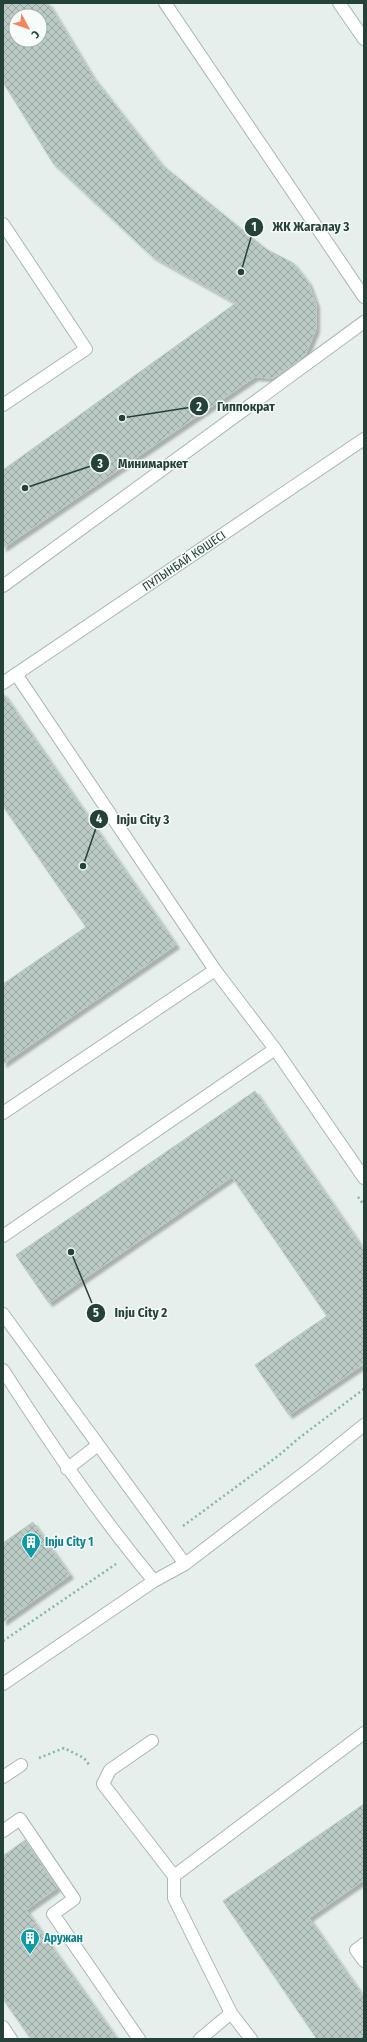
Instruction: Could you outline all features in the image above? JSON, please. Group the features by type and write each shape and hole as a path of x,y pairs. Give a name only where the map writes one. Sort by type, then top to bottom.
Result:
{"street":[{"path":"165,3 364,297"},
{"path":"339,3 364,39"},
{"path":"3,224 86,349 3,405"},
{"path":"3,586 364,322"},
{"name":"ПҰЛЫНБАЙ КӨШЕСІ","path":"3,683 364,439"},
{"path":"16,674 215,970 275,1049 364,1178"},
{"path":"3,1113 215,970"},
{"path":"3,1236 275,1049"},
{"path":"3,1314 185,1564"},
{"path":"3,1370 67,1469 131,1554 154,1581"},
{"path":"3,1684 154,1581 185,1564 312,1468 364,1425"},
{"path":"67,1469 98,1444"},
{"path":"174,1876 364,1733"},
{"path":"152,1741 110,1770 103,1784 174,1876 174,1898 231,2013 251,2039"},
{"path":"3,1777 21,1765"},
{"path":"3,1831 20,1819 74,1899 53,1914 139,2039"},
{"path":"364,1944 356,1950 364,1961"},
{"path":"200,2039 231,2013"},
{"path":"3,2027 12,2039"}],"path":[{"path":"167,1538 278,1456 299,1438 364,1389"},
{"path":"3,1641 131,1554"},
{"path":"21,1765 64,1748 84,1758 103,1784"}],"building":[{"path":"3,3 48,3 92,76 162,165 266,249 293,263 308,282 316,304 316,329 306,353 301,359 273,378 255,377 3,548 3,470 236,303 152,256 53,163 3,82"},
{"path":"3,693 176,945 3,1064 3,984 86,927 3,806"},
{"path":"255,1091 364,1250 364,1364 289,1415 255,1365 327,1316 232,1177 49,1303 16,1255"},
{"name":"Inju City 1","path":"33,1522 70,1575 3,1622 3,1543"},
{"path":"364,1804 364,1880 309,1918 364,1998 364,2039 317,2039 223,1901"},
{"name":"Аружан","path":"25,1840 57,1888 26,1910 117,2039 31,2039 3,1999 3,1856"}],"place":[{"name":"ЖК Жагалау 3","path":"241,272"},
{"name":"Гиппократ","path":"122,418"},
{"name":"Минимаркет","path":"25,488"},
{"name":"Inju City 3","path":"83,866"},
{"name":"Inju City 2","path":"71,1252"},
{"name":"Inju City 1","path":"31,1559"},
{"name":"Аружан","path":"30,1955"}]}
